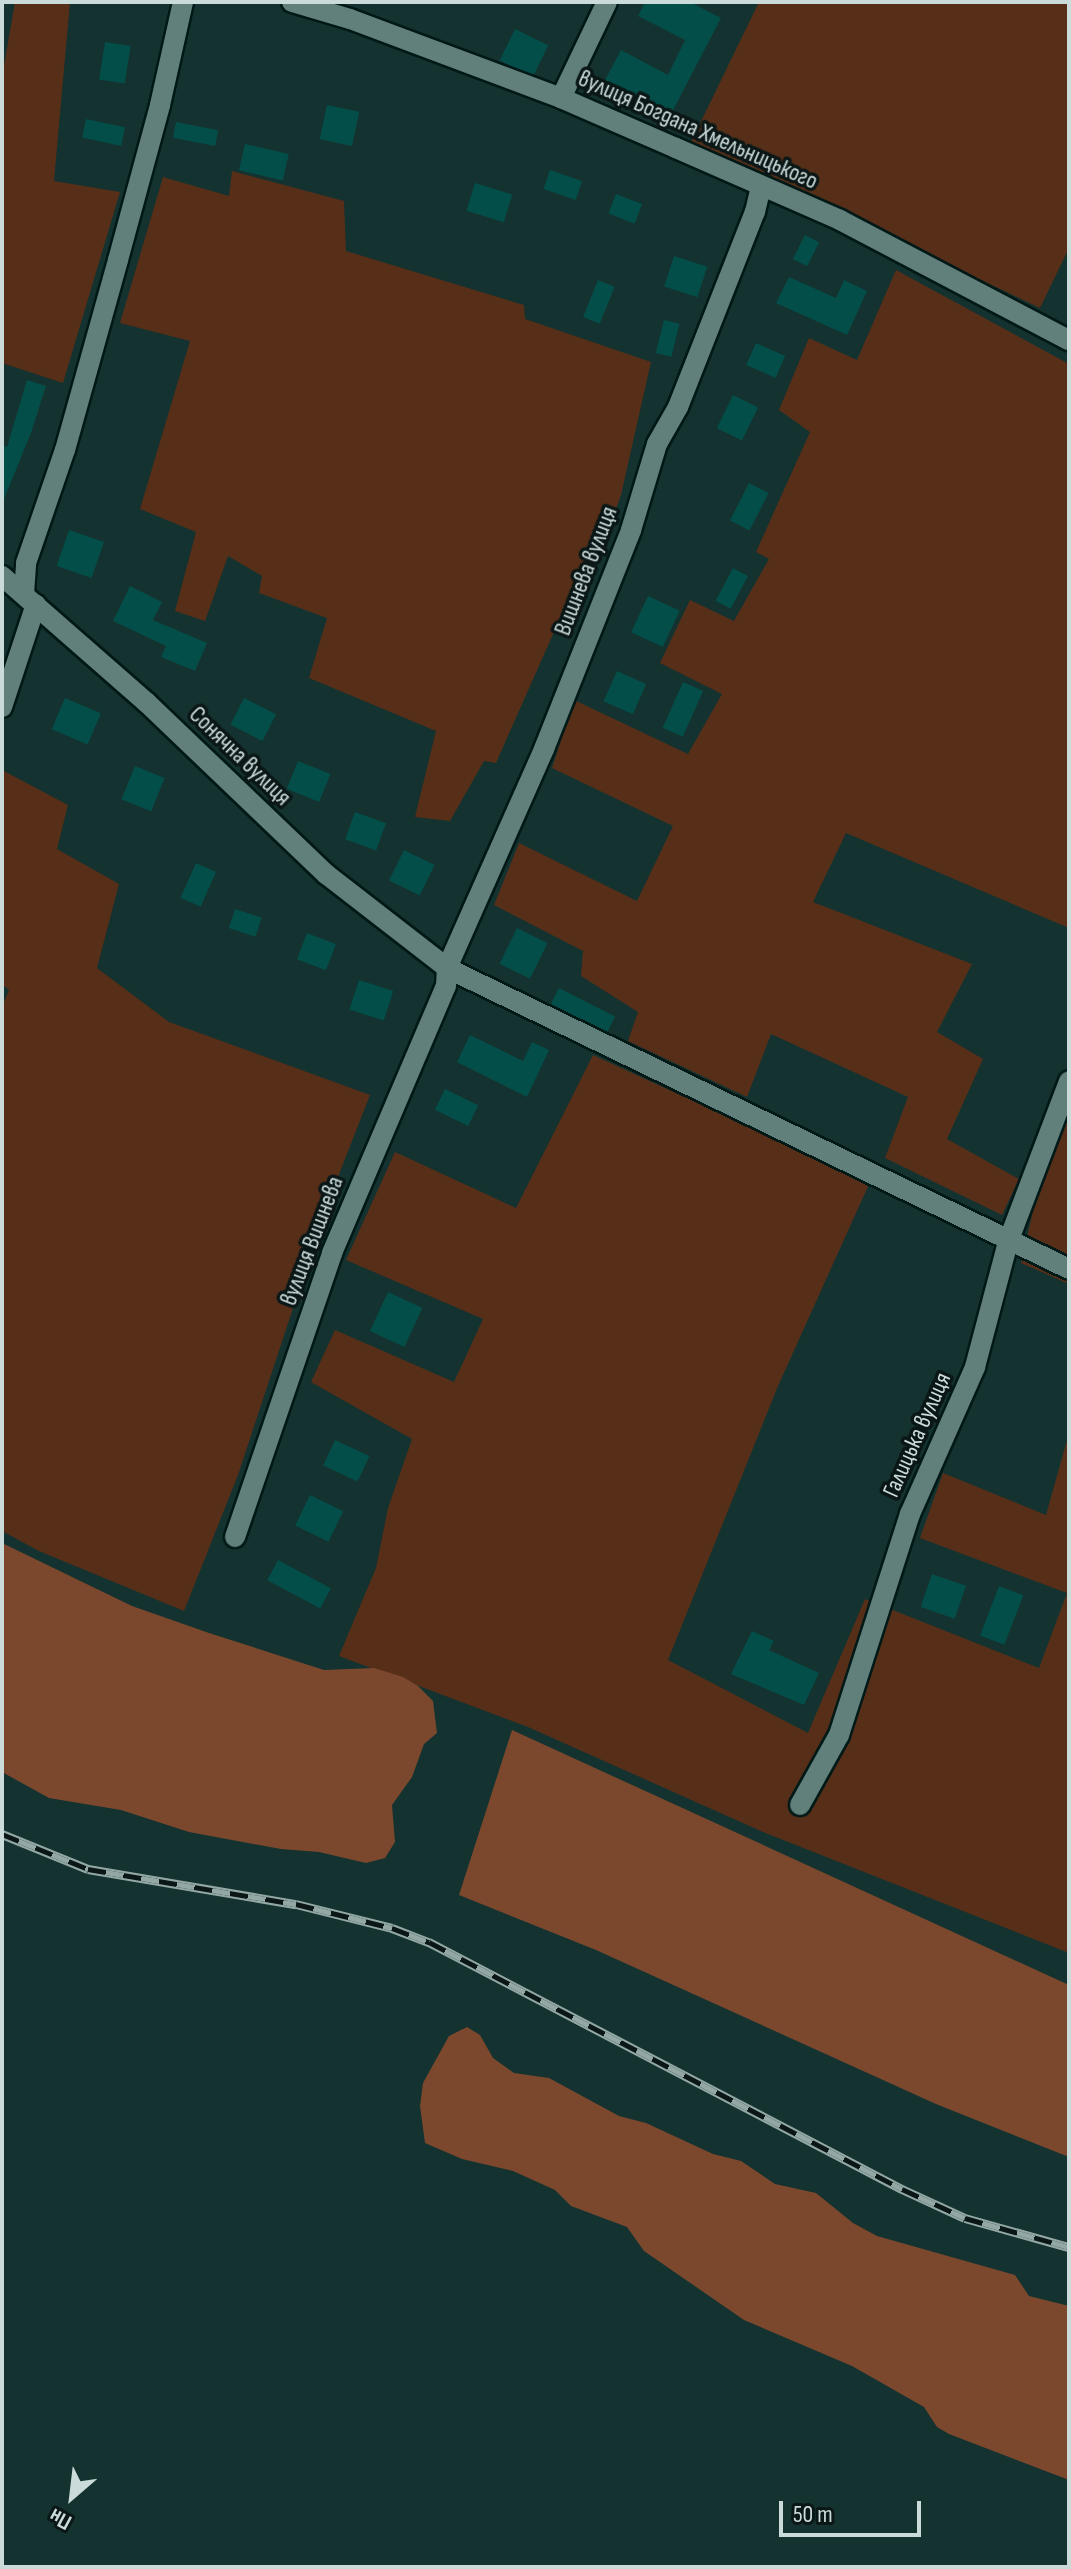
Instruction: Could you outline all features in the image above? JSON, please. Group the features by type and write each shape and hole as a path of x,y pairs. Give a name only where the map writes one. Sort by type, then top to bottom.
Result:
{"street":[{"path":"2,707 30,599 26,563 65,450 160,105 183,2"},
{"name":"вулиця Богдана Хмельницького","path":"292,2 350,19 561,98 840,220 1069,340"},
{"path":"561,98 607,2"},
{"name":"Вишнева вулиця","path":"447,968 555,722 631,530 657,444 678,407 755,212 761,187"},
{"name":"Сонячна вулиця","path":"2,576 147,703 326,874 447,968 1069,1269"},
{"name":"вулиця Вишнева","path":"235,1537 332,1253 446,986 447,968"},
{"name":"Галицька вулиця","path":"800,1805 839,1735 910,1514 975,1367 1008,1242 1069,1081"}],"shaded area":[{"path":"15,2 70,2 54,181 120,192 63,383 2,363 2,77"},
{"path":"759,2 1069,2 1069,248 1040,308 691,142"},
{"path":"232,171 344,201 346,251 524,305 525,319 651,362 621,495 578,611 565,607 496,763 484,761 450,821 415,817 436,731 309,678 327,618 259,593 262,576 228,556 205,621 175,611 196,532 140,509 190,341 120,323 163,177 229,196"},
{"path":"896,270 1069,364 1069,928 846,833 813,902 972,964 937,1032 983,1059 947,1139 1019,1179 1002,1215 885,1158 908,1097 771,1034 747,1097 628,1041 638,1012 581,976 583,951 494,905 519,843 637,901 673,826 552,768 574,700 688,754 722,694 660,663 690,600 734,621 769,559 756,552 810,432 779,410 809,338 857,360"},
{"path":"2,770 68,805 57,849 119,884 97,968 169,1022 370,1095 327,1205 238,1475 184,1611 39,1551 2,1531 2,1007 9,990 2,984"},
{"path":"593,1055 870,1182 778,1386 668,1660 808,1733 865,1599 1039,1668 1067,1593 920,1538 943,1473 1046,1515 1069,1433 1069,1953 763,1832 528,1727 339,1656 376,1568 388,1508 412,1439 311,1382 335,1330 454,1382 483,1319 346,1260 395,1152 516,1208"},
{"path":"1069,1113 1069,1284 1021,1263 1039,1185"},
{"path":"2,1543 132,1606 209,1633 324,1670 374,1668 403,1677 418,1686 433,1701 437,1733 424,1744 412,1777 392,1805 395,1842 385,1858 366,1863 319,1852 281,1849 189,1832 121,1810 49,1798 2,1772"},
{"path":"512,1730 1069,1985 1069,2157 936,2104 596,1950 459,1895"},
{"path":"467,2027 480,2035 493,2058 514,2073 549,2078 619,2116 646,2123 713,2154 741,2161 775,2184 816,2193 853,2223 877,2236 1015,2275 1029,2296 1069,2306 1069,2480 949,2434 937,2427 924,2407 852,2366 744,2320 644,2251 627,2227 571,2206 555,2190 513,2171 462,2159 425,2143 420,2106 423,2083 449,2036"}],"building":[{"path":"645,2 690,2 721,18 670,116 604,82 621,50 668,75 685,40 638,16"},
{"path":"515,29 548,45 533,77 500,60"},
{"path":"105,42 131,46 125,84 99,80"},
{"path":"327,105 359,112 352,146 320,139"},
{"path":"86,119 125,127 121,146 82,138"},
{"path":"176,122 218,130 215,146 173,138"},
{"path":"245,144 289,154 283,180 239,170"},
{"path":"550,170 582,181 576,200 543,189"},
{"path":"475,183 512,194 504,222 467,211"},
{"path":"616,194 642,204 635,224 608,214"},
{"path":"805,235 819,242 807,266 793,259"},
{"path":"674,256 707,267 697,297 664,286"},
{"path":"789,277 836,298 844,280 867,291 847,335 776,303"},
{"path":"598,280 615,287 600,324 583,317"},
{"path":"664,320 680,324 671,357 656,353"},
{"path":"756,343 785,356 775,378 746,365"},
{"path":"27,380 46,386 2,504 2,445 7,447"},
{"path":"733,395 758,407 742,441 717,428"},
{"path":"749,483 769,493 750,530 730,520"},
{"path":"69,530 104,542 92,578 57,566"},
{"path":"733,568 748,576 731,609 716,601"},
{"path":"130,586 162,602 153,620 207,643 195,671 161,657 166,646 113,621"},
{"path":"648,596 680,611 663,647 631,632"},
{"path":"617,671 646,684 633,714 604,701"},
{"path":"683,682 703,691 683,737 663,728"},
{"path":"65,698 101,713 88,745 52,729"},
{"path":"244,698 276,714 262,741 230,725"},
{"path":"298,761 330,774 319,802 287,789"},
{"path":"135,766 165,778 151,811 122,799"},
{"path":"355,812 386,823 376,851 345,839"},
{"path":"404,850 435,865 420,895 389,881"},
{"path":"196,863 216,872 201,907 181,898"},
{"path":"235,909 262,918 255,937 229,928"},
{"path":"517,928 548,943 530,979 499,964"},
{"path":"307,933 336,944 326,970 297,959"},
{"path":"359,980 393,991 384,1021 349,1009"},
{"path":"559,988 615,1017 607,1033 551,1004"},
{"path":"470,1035 523,1061 532,1042 549,1050 527,1097 457,1062"},
{"path":"445,1089 478,1105 468,1126 435,1110"},
{"path":"388,1292 422,1308 404,1347 370,1331"},
{"path":"335,1440 369,1456 358,1481 323,1465"},
{"path":"310,1495 343,1511 328,1542 295,1526"},
{"path":"278,1560 331,1588 320,1608 267,1580"},
{"path":"932,1574 966,1586 955,1619 921,1607"},
{"path":"999,1586 1023,1595 1004,1645 980,1635"},
{"path":"752,1631 774,1641 769,1650 819,1673 804,1705 731,1674"}],"railway":[{"path":"2,1834 88,1869 296,1904 392,1928 429,1942 902,2189 965,2218 1069,2247"}]}
